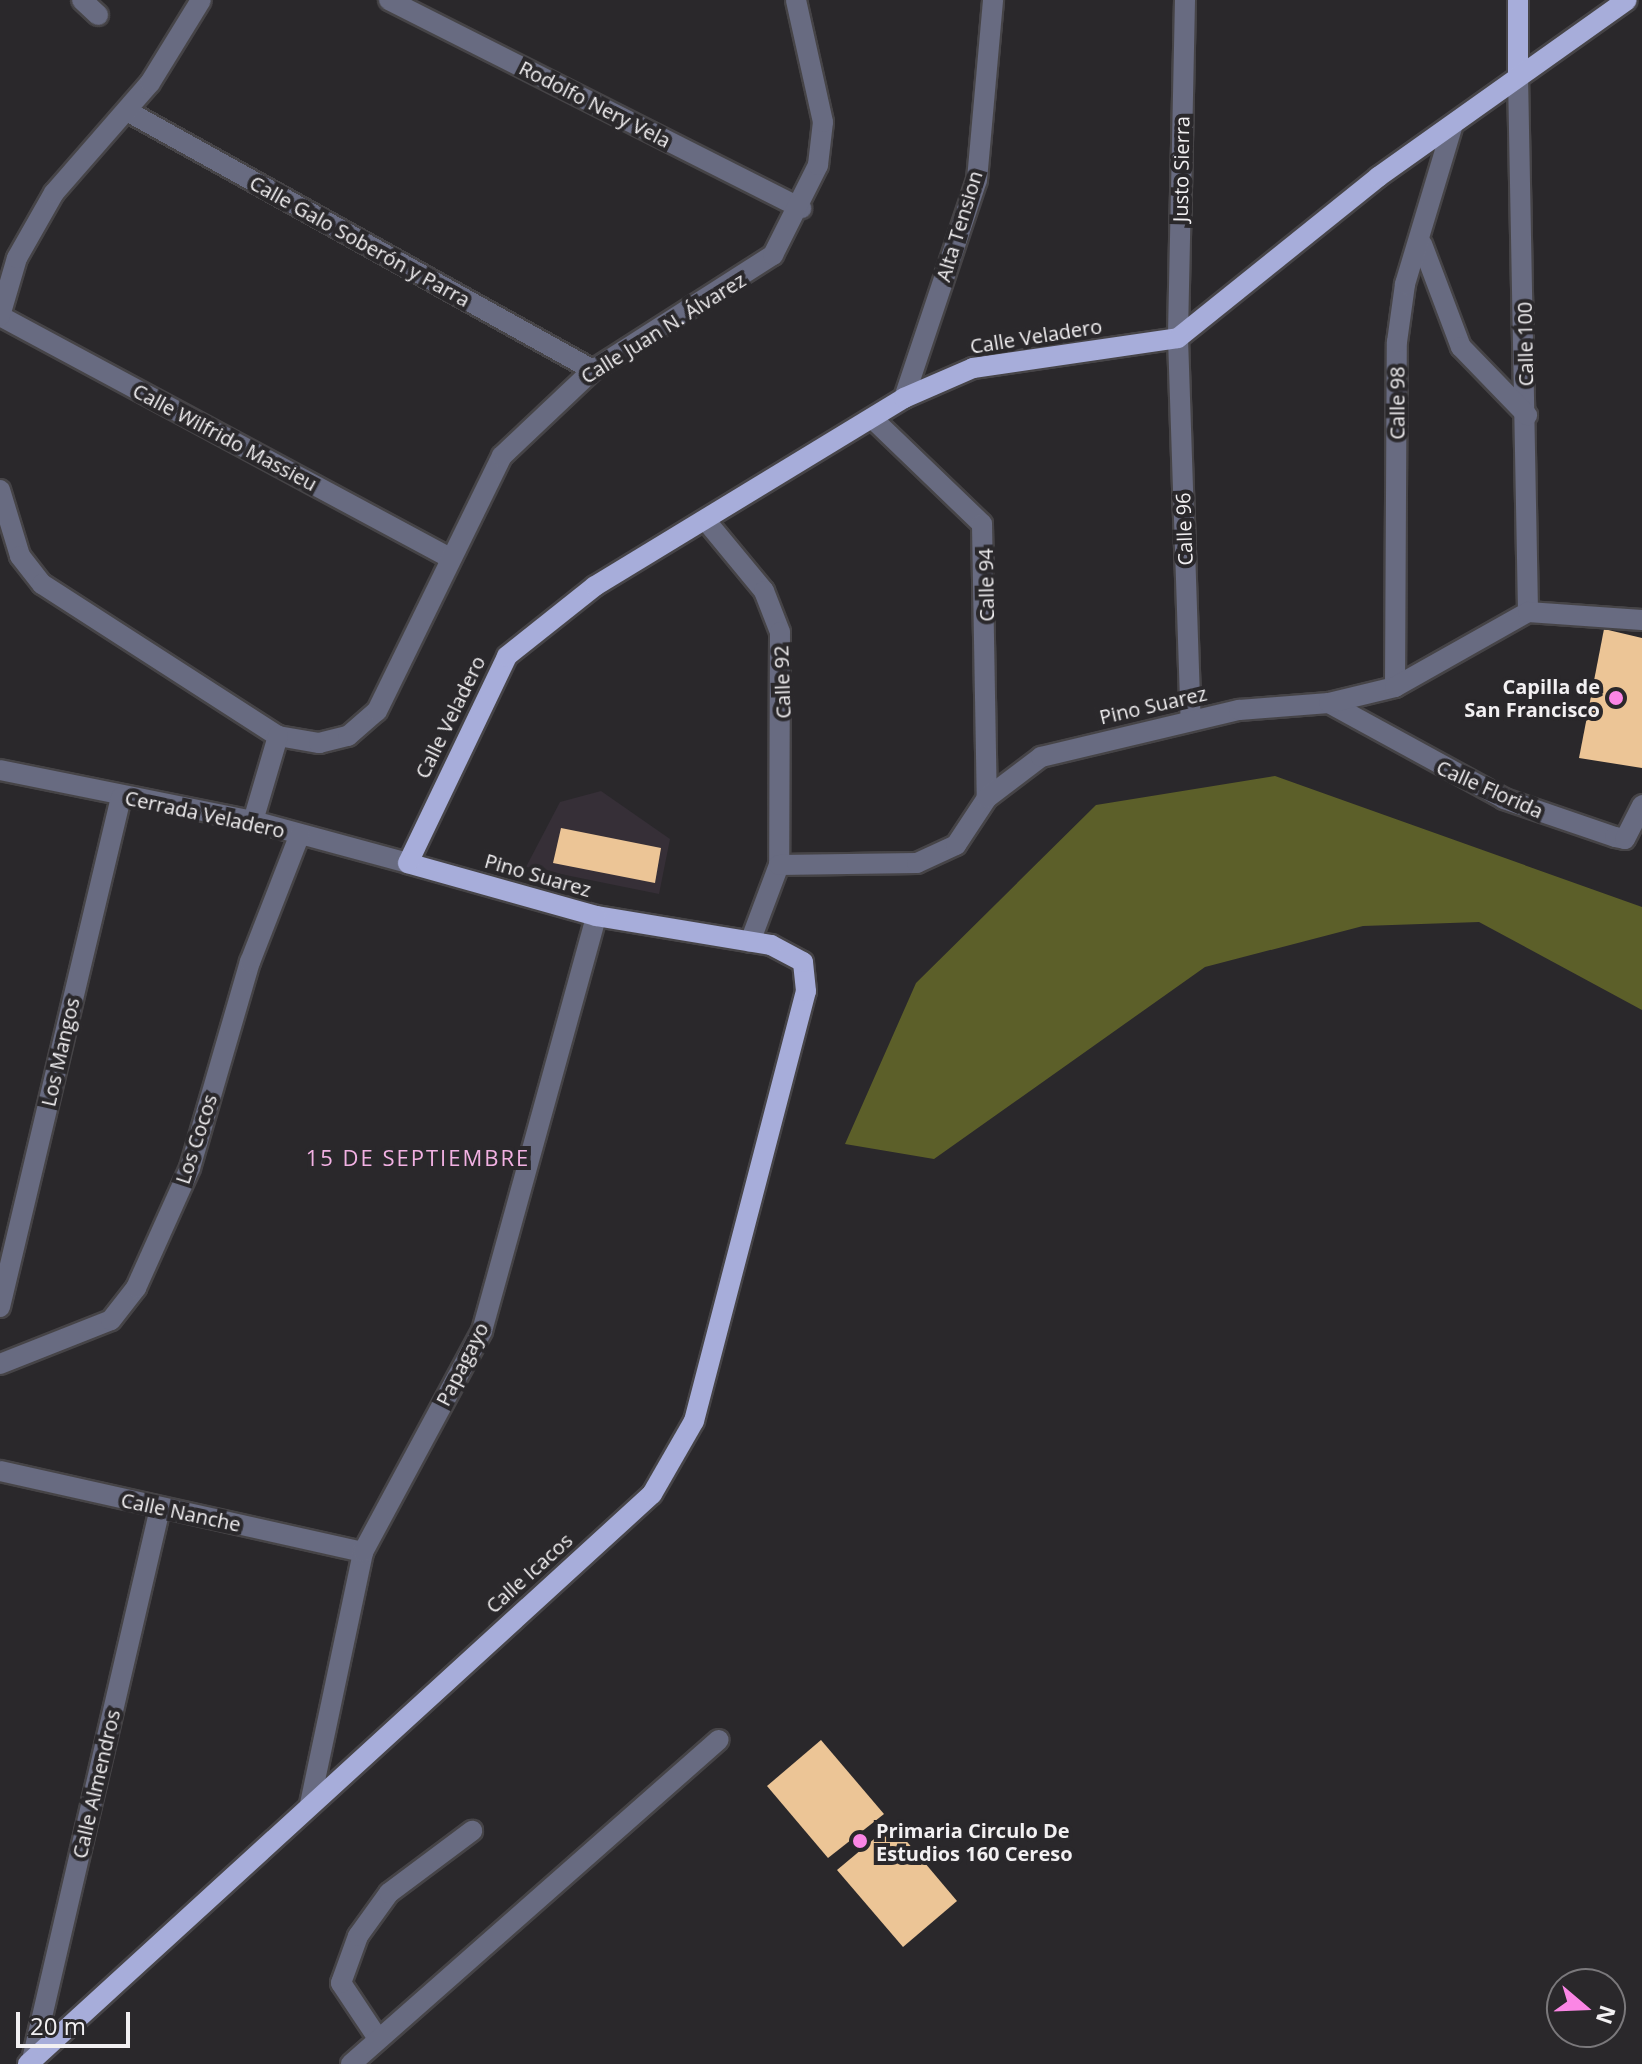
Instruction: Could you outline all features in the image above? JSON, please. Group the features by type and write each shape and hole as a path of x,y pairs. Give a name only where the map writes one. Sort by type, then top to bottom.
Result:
{"main road":[{"path":"1518,0 1518,76"},
{"name":"Calle Veladero","path":"408,863 507,656 595,586 707,522 874,420 904,398 973,368 1178,338 1518,76 1627,0"},
{"name":"Pino Suarez","path":"408,863 596,916 750,942 803,962"},
{"name":"Calle Icacos","path":"30,2062 652,1494 694,1421 806,991 803,962"}],"street":[{"path":"82,0 98,15"},
{"path":"0,316 17,258 54,193 127,111 201,0"},
{"name":"Rodolfo Nery Vela","path":"389,0 801,208"},
{"name":"Calle Juan N. Álvarez","path":"278,736 319,743 348,736 377,711 502,456 593,370 739,283 773,255 801,208 818,165 823,122 796,0"},
{"name":"Alta Tension","path":"904,398 977,180 993,0"},
{"name":"Justo Sierra","path":"1178,338 1185,0"},
{"name":"Calle 100","path":"1518,76 1527,415 1528,612"},
{"name":"Calle Galo Soberón y Parra","path":"127,111 593,370"},
{"name":"Calle 98","path":"1395,687 1397,342 1405,284 1422,244 1452,127"},
{"path":"1422,244 1461,347 1527,415"},
{"name":"Calle Wilfrido Massieu","path":"0,316 450,558"},
{"name":"Calle 96","path":"1178,338 1191,720"},
{"name":"Calle 94","path":"874,420 982,524 987,798"},
{"path":"0,490 20,556 42,584 278,736 253,821"},
{"name":"Calle 92","path":"707,522 764,591 780,632 779,865"},
{"path":"1528,612 1642,620"},
{"name":"Pino Suarez","path":"779,865 917,863 956,845 987,798 1041,757 1191,720 1329,703 1395,687 1528,612"},
{"name":"Calle Florida","path":"1329,703 1504,799 1615,837 1625,839 1642,805"},
{"name":"Cerrada Veladero","path":"0,770 121,797 253,821 408,863"},
{"name":"Los Mangos","path":"0,1307 121,797"},
{"name":"Los Cocos","path":"0,1364 111,1320 136,1288 190,1168 250,962 306,836"},
{"path":"750,942 779,865"},
{"name":"Papagayo","path":"310,1804 363,1552 482,1331 596,916"},
{"name":"Calle Nanche","path":"0,1471 363,1552"},
{"name":"Calle Almendros","path":"30,2062 160,1508"},
{"path":"351,2064 377,2037 718,1740"},
{"path":"377,2037 341,1983 358,1936 389,1893 472,1831"}],"shaded area":[{"path":"601,791 670,839 659,894 526,867 560,802"}],"green space":[{"path":"1275,776 1642,907 1642,1010 1479,922 1363,926 1205,967 934,1159 845,1144 916,983 1096,805"}],"building":[{"name":"Capilla de San Francisco","path":"1604,629 1642,638 1642,768 1579,758"},
{"path":"561,828 661,848 655,883 553,863"},
{"path":"821,1740 884,1814 828,1858 767,1786"},
{"path":"892,1824 957,1901 903,1947 837,1870"}],"place":[{"name":"Capilla de San Francisco","path":"1616,698"},
{"name":"Primaria Circulo De Estudios 160 Cereso","path":"860,1841"}],"district":[{"name":"15 DE SEPTIEMBRE","path":"418,1158"}]}
